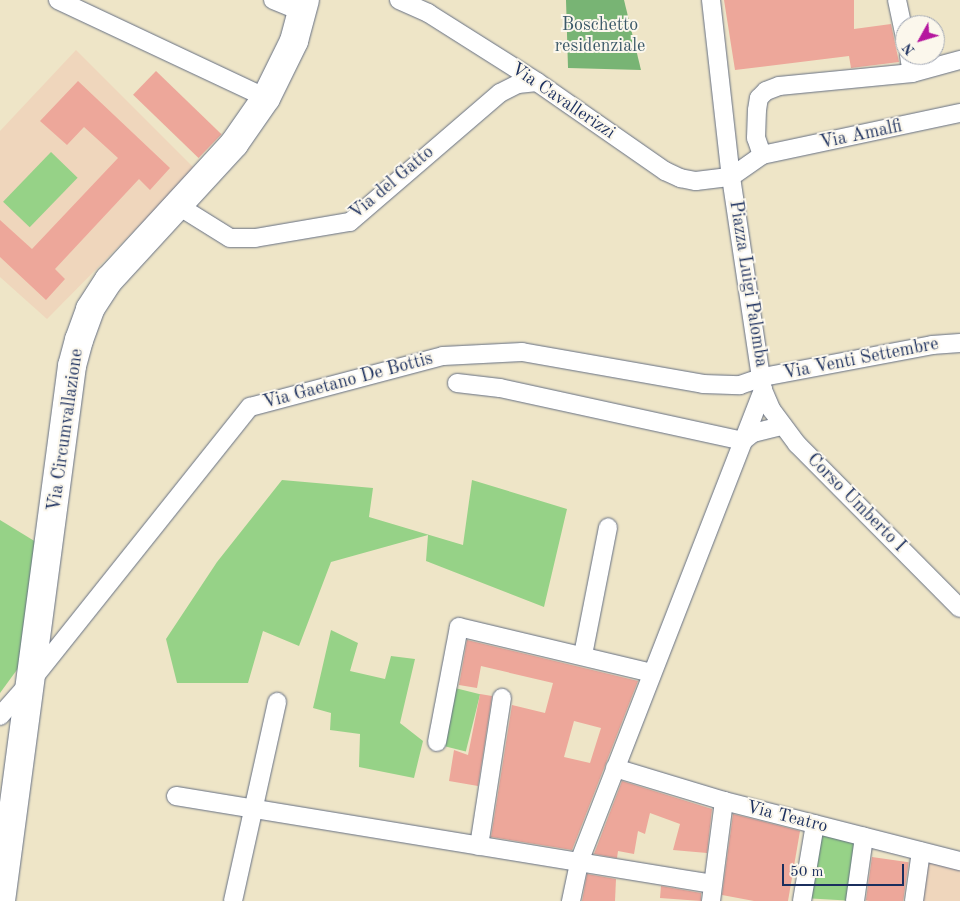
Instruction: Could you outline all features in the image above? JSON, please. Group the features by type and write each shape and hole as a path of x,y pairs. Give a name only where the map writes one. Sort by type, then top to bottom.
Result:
{"main road":[{"name":"Via Circumvallazione","path":"1,901 72,366 79,340 90,309 110,280 234,144 266,98 278,80 294,42 304,6"}],"street":[{"path":"58,0 266,98"},
{"path":"273,0 304,6"},
{"name":"Via Cavallerizzi","path":"399,0 428,13 537,82 680,178 696,181 731,177"},
{"name":"Piazza Luigi Palomba","path":"711,0 731,177 763,383"},
{"path":"897,0 900,15"},
{"path":"762,155 756,138 757,110 759,98 766,91 779,86 912,73 960,60"},
{"path":"911,65 912,73"},
{"name":"Via del Gatto","path":"178,205 230,238 255,238 350,222 500,93 518,84 537,82"},
{"name":"Via Amalfi","path":"731,177 739,168 762,155 960,113"},
{"path":"727,142 756,138"},
{"name":"Via Venti Settembre","path":"763,383 932,344 960,344"},
{"name":"Via Gaetano De Bottis","path":"0,716 31,682 250,407 442,356 522,352 704,384 740,385 763,383"},
{"path":"457,383 500,388 743,441"},
{"path":"571,901 579,862 743,441 763,383"},
{"name":"Corso Umberto I","path":"763,383 781,426 960,608"},
{"path":"743,441 753,433 781,426"},
{"path":"583,655 608,527"},
{"path":"437,742 460,627 652,673"},
{"path":"478,846 502,698"},
{"path":"233,901 277,702"},
{"name":"Via Teatro","path":"616,768 724,802 960,860"},
{"path":"176,796 579,862 712,892 724,802"},
{"path":"802,901 815,824"},
{"path":"855,901 864,837"},
{"path":"914,901 921,851"}],"shaded area":[{"path":"76,50 195,169 47,319 0,277 0,131"},
{"path":"925,852 960,864 960,901 919,901"}],"green space":[{"name":"Boschetto residenziale","path":"566,0 624,0 641,70 568,68"},
{"path":"51,152 78,178 30,227 3,202"},
{"path":"282,480 373,488 369,517 463,545 472,480 567,509 544,607 426,561 428,535 331,562 299,646 263,631 248,683 177,683 166,639 217,562"},
{"path":"0,520 36,542 19,667 0,693"},
{"path":"331,630 358,643 350,671 385,679 391,656 415,659 400,723 423,741 414,778 359,767 360,734 330,730 331,713 313,708"},
{"path":"451,687 480,694 466,752 437,744"},
{"path":"815,824 864,837 855,901 803,898"}],"building":[{"path":"724,0 854,0 854,29 891,24 895,43 895,62 851,68 849,56 735,70"},
{"path":"156,71 221,134 199,158 133,95"},
{"path":"78,81 170,168 150,190 139,179 55,269 65,279 46,300 0,257 0,220 32,249 118,158 84,127 67,145 40,121"},
{"path":"467,640 638,681 572,850 491,837 512,705 545,713 553,683 481,666 477,688 459,685","holes":["574,721 601,728 590,763 564,757"]},
{"path":"480,694 492,696 478,786 449,781 454,750 468,755"},
{"path":"622,781 712,809 707,853 673,850 680,824 650,813 645,834 638,831 634,854 618,851 617,858 594,854"},
{"path":"733,814 800,831 788,901 754,901 722,895"},
{"path":"872,857 909,862 903,901 866,901"},
{"path":"587,874 616,879 615,901 582,901"},
{"path":"661,886 701,893 701,901 660,898"}]}
